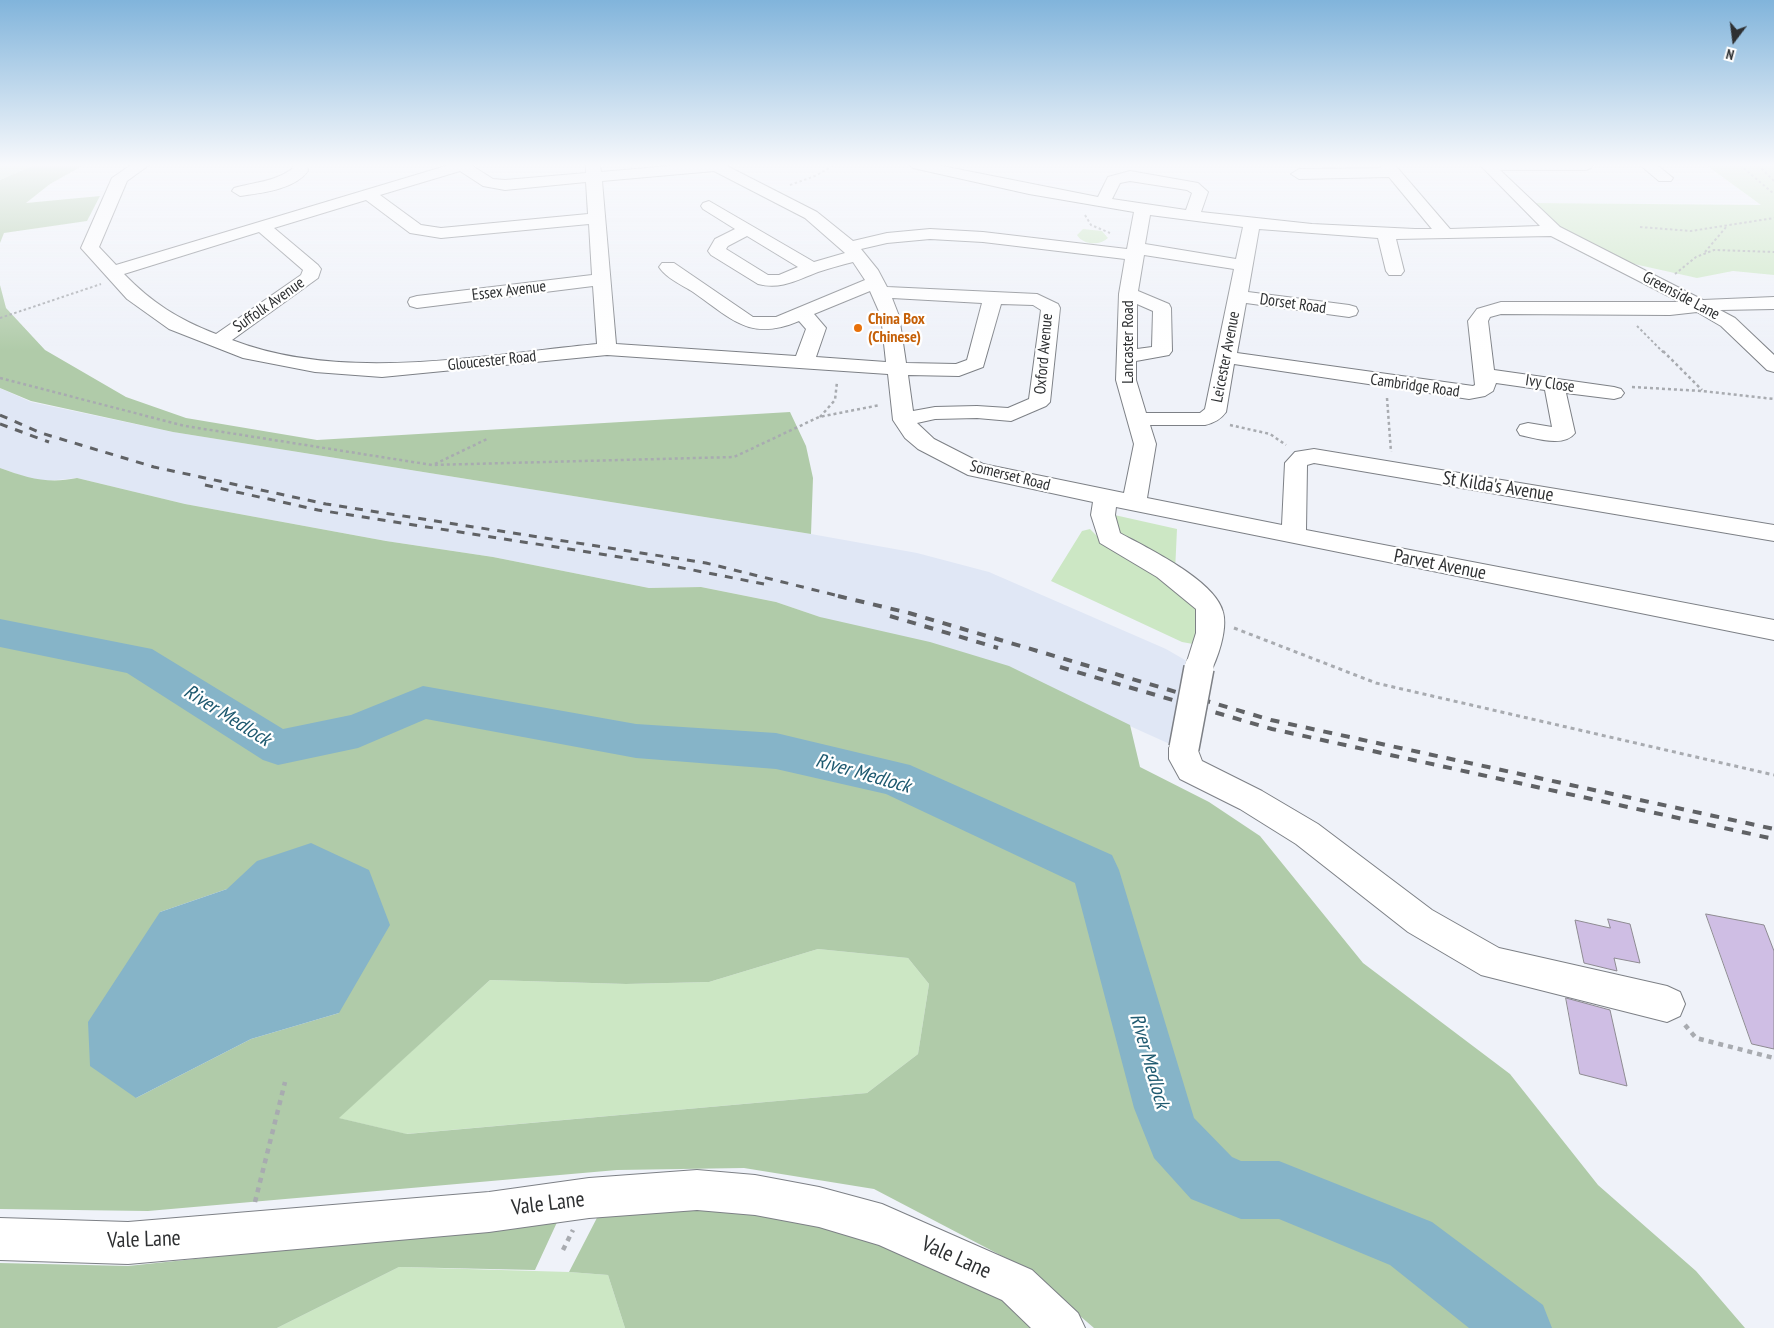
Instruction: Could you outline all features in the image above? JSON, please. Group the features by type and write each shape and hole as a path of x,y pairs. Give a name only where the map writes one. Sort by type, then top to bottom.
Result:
{"street":[{"name":"Gloucester Road","path":"99,227 90,248 134,295 176,325 250,354 315,366 382,371 607,350 896,369 959,370 976,362 993,298"},
{"path":"117,275 259,227"},
{"name":"Suffolk Avenue","path":"218,341 309,278 312,269 263,227"},
{"path":"413,227 441,234 510,227"},
{"path":"598,227 607,350"},
{"path":"744,227 812,268"},
{"path":"825,227 853,251 869,270 890,316 902,411"},
{"name":"Lancaster Road","path":"1134,503 1145,444 1136,419 1126,380 1126,357 1128,294 1139,227"},
{"name":"Leicester Avenue","path":"1136,419 1206,419 1215,412 1251,227"},
{"path":"1312,227 1385,233 1445,234 1554,231"},
{"path":"1439,227 1445,234"},
{"name":"Greenside Lane","path":"1550,227 1554,231 1703,306 1728,322 1774,366"},
{"path":"747,229 721,242 717,251 764,280 781,281 888,238 930,234 1134,251 1243,266"},
{"path":"1385,233 1394,256 1395,271"},
{"path":"668,267 748,322 763,324 780,322 877,287"},
{"name":"Essex Avenue","path":"417,302 602,280"},
{"name":"Oxford Avenue","path":"877,287 993,298 1037,300 1052,308 1039,402 1012,415 977,412 935,413 902,411"},
{"path":"1126,357 1162,350 1162,308 1128,294"},
{"name":"Dorset Road","path":"1237,296 1349,311"},
{"name":"Cambridge Road","path":"1226,357 1469,393 1478,392 1486,387 1478,317 1488,311 1501,308 1619,309 1774,303"},
{"path":"803,313 816,328 804,362"},
{"name":"Ivy Close","path":"1485,375 1614,393"},
{"path":"1528,430 1559,435 1564,433 1554,384"},
{"name":"Somerset Road","path":"902,411 913,432 926,444 976,470 1105,497"},
{"name":"St Kilda's Avenue","path":"1303,457 1314,456 1774,533"},
{"path":"1294,536 1296,463 1303,457"},
{"path":"1105,497 1104,515 1109,536 1196,591 1210,609 1210,618 1184,748 1184,759 1191,770 1251,800 1307,834 1420,921 1493,963 1667,1004"},
{"name":"Parvet Avenue","path":"1105,497 1774,630"},
{"name":"Vale Lane","path":"0,1239 128,1243 489,1212 589,1198 697,1190 755,1195 819,1207 882,1225 1017,1285 1063,1328"}],"path":[{"path":"1096,227 1110,233"},
{"path":"1640,227 1690,230 1712,227"},
{"path":"1659,283 1705,252 1725,227"},
{"path":"1705,252 1714,250 1774,252"},
{"path":"0,318 117,275"},
{"path":"1619,309 1702,391"},
{"path":"819,418 835,400 838,364"},
{"path":"0,378 185,426 432,465 734,456 819,418 902,411"},
{"path":"1386,382 1392,470"},
{"path":"1614,393 1635,386 1774,399"},
{"path":"1206,419 1270,434 1303,457"},
{"path":"432,465 487,439"},
{"path":"1210,618 1376,683 1774,775"},
{"path":"1667,1004 1696,1038 1774,1058"},
{"path":"246,1234 285,1082"}],"shaded area":[{"path":"0,388 31,402 173,432 811,534 917,553 989,572 1166,649 1192,664 1172,745 1112,718 776,602 701,587 649,588 493,557 386,541 185,504 77,478 46,481 28,478 0,468"}],"green space":[{"path":"0,227 46,227 4,233 0,243"},
{"path":"1561,227 1774,227 1774,275 1733,271 1697,278 1625,262 1567,232"},
{"path":"1083,229 1102,231 1108,238 1105,241 1096,243 1083,241 1077,235"},
{"path":"0,285 6,308 45,350 126,397 186,418 317,440 790,412 806,446 813,478 811,534 173,432 31,401 0,388"},
{"path":"0,468 38,479 66,480 77,478 185,504 386,541 493,557 649,588 701,587 776,602 820,617 930,642 1009,666 1130,725 1140,767 1209,802 1260,836 1363,963 1510,1074 1598,1185 1696,1271 1745,1328 1094,1328 1023,1267 874,1189 744,1168 617,1170 148,1211 0,1209","holes":["227,889 339,1013 251,1039 136,1098 160,912","818,949 908,958 929,984 918,1054 867,1093 407,1134 339,1118 490,980 626,984 709,982"]},
{"path":"1110,514 1177,529 1175,572 1117,536"},
{"path":"1090,529 1102,541 1187,592 1198,608 1202,620 1193,644 1182,642 1051,581 1082,531"},
{"path":"818,949 908,958 929,984 918,1054 867,1093 406,1134 338,1118 490,980 626,984 709,982"},
{"path":"719,1205 810,1219 977,1276 1046,1328 625,1328 608,1275 569,1272 601,1210"},
{"path":"559,1218 535,1270 399,1267 277,1328 0,1328 0,1263 128,1266 251,1253 409,1231"},
{"path":"399,1267 569,1272 608,1275 625,1328 277,1328"}],"water":[{"path":"311,843 369,870 390,925 339,1013 251,1039 136,1098 90,1066 88,1022 160,912 227,889 257,861"}],"building":[{"path":"1706,914 1764,925 1774,951 1774,1049 1752,1044"},
{"path":"1608,919 1630,924 1640,963 1614,958 1617,971 1584,963 1575,920 1610,928"},
{"path":"1566,998 1610,1010 1627,1086 1580,1074"}],"waterway":[{"name":"River Medlock","path":"0,633 138,660 278,748 358,731 423,702 636,741 776,751 894,778 1095,870 1162,1108 1174,1138 1212,1178 1241,1190 1279,1190 1411,1243 1520,1328"}],"railway":[{"path":"0,415 41,433 154,467 326,504 706,563 843,597"},
{"path":"0,424 49,442"},
{"path":"205,485 318,510 652,562 764,584"},
{"path":"838,596 909,613 1271,720 1774,829"},
{"path":"890,616 998,648"},
{"path":"1060,667 1272,729 1774,839"}],"place":[{"name":"China Box (Chinese)","path":"858,328"}]}
